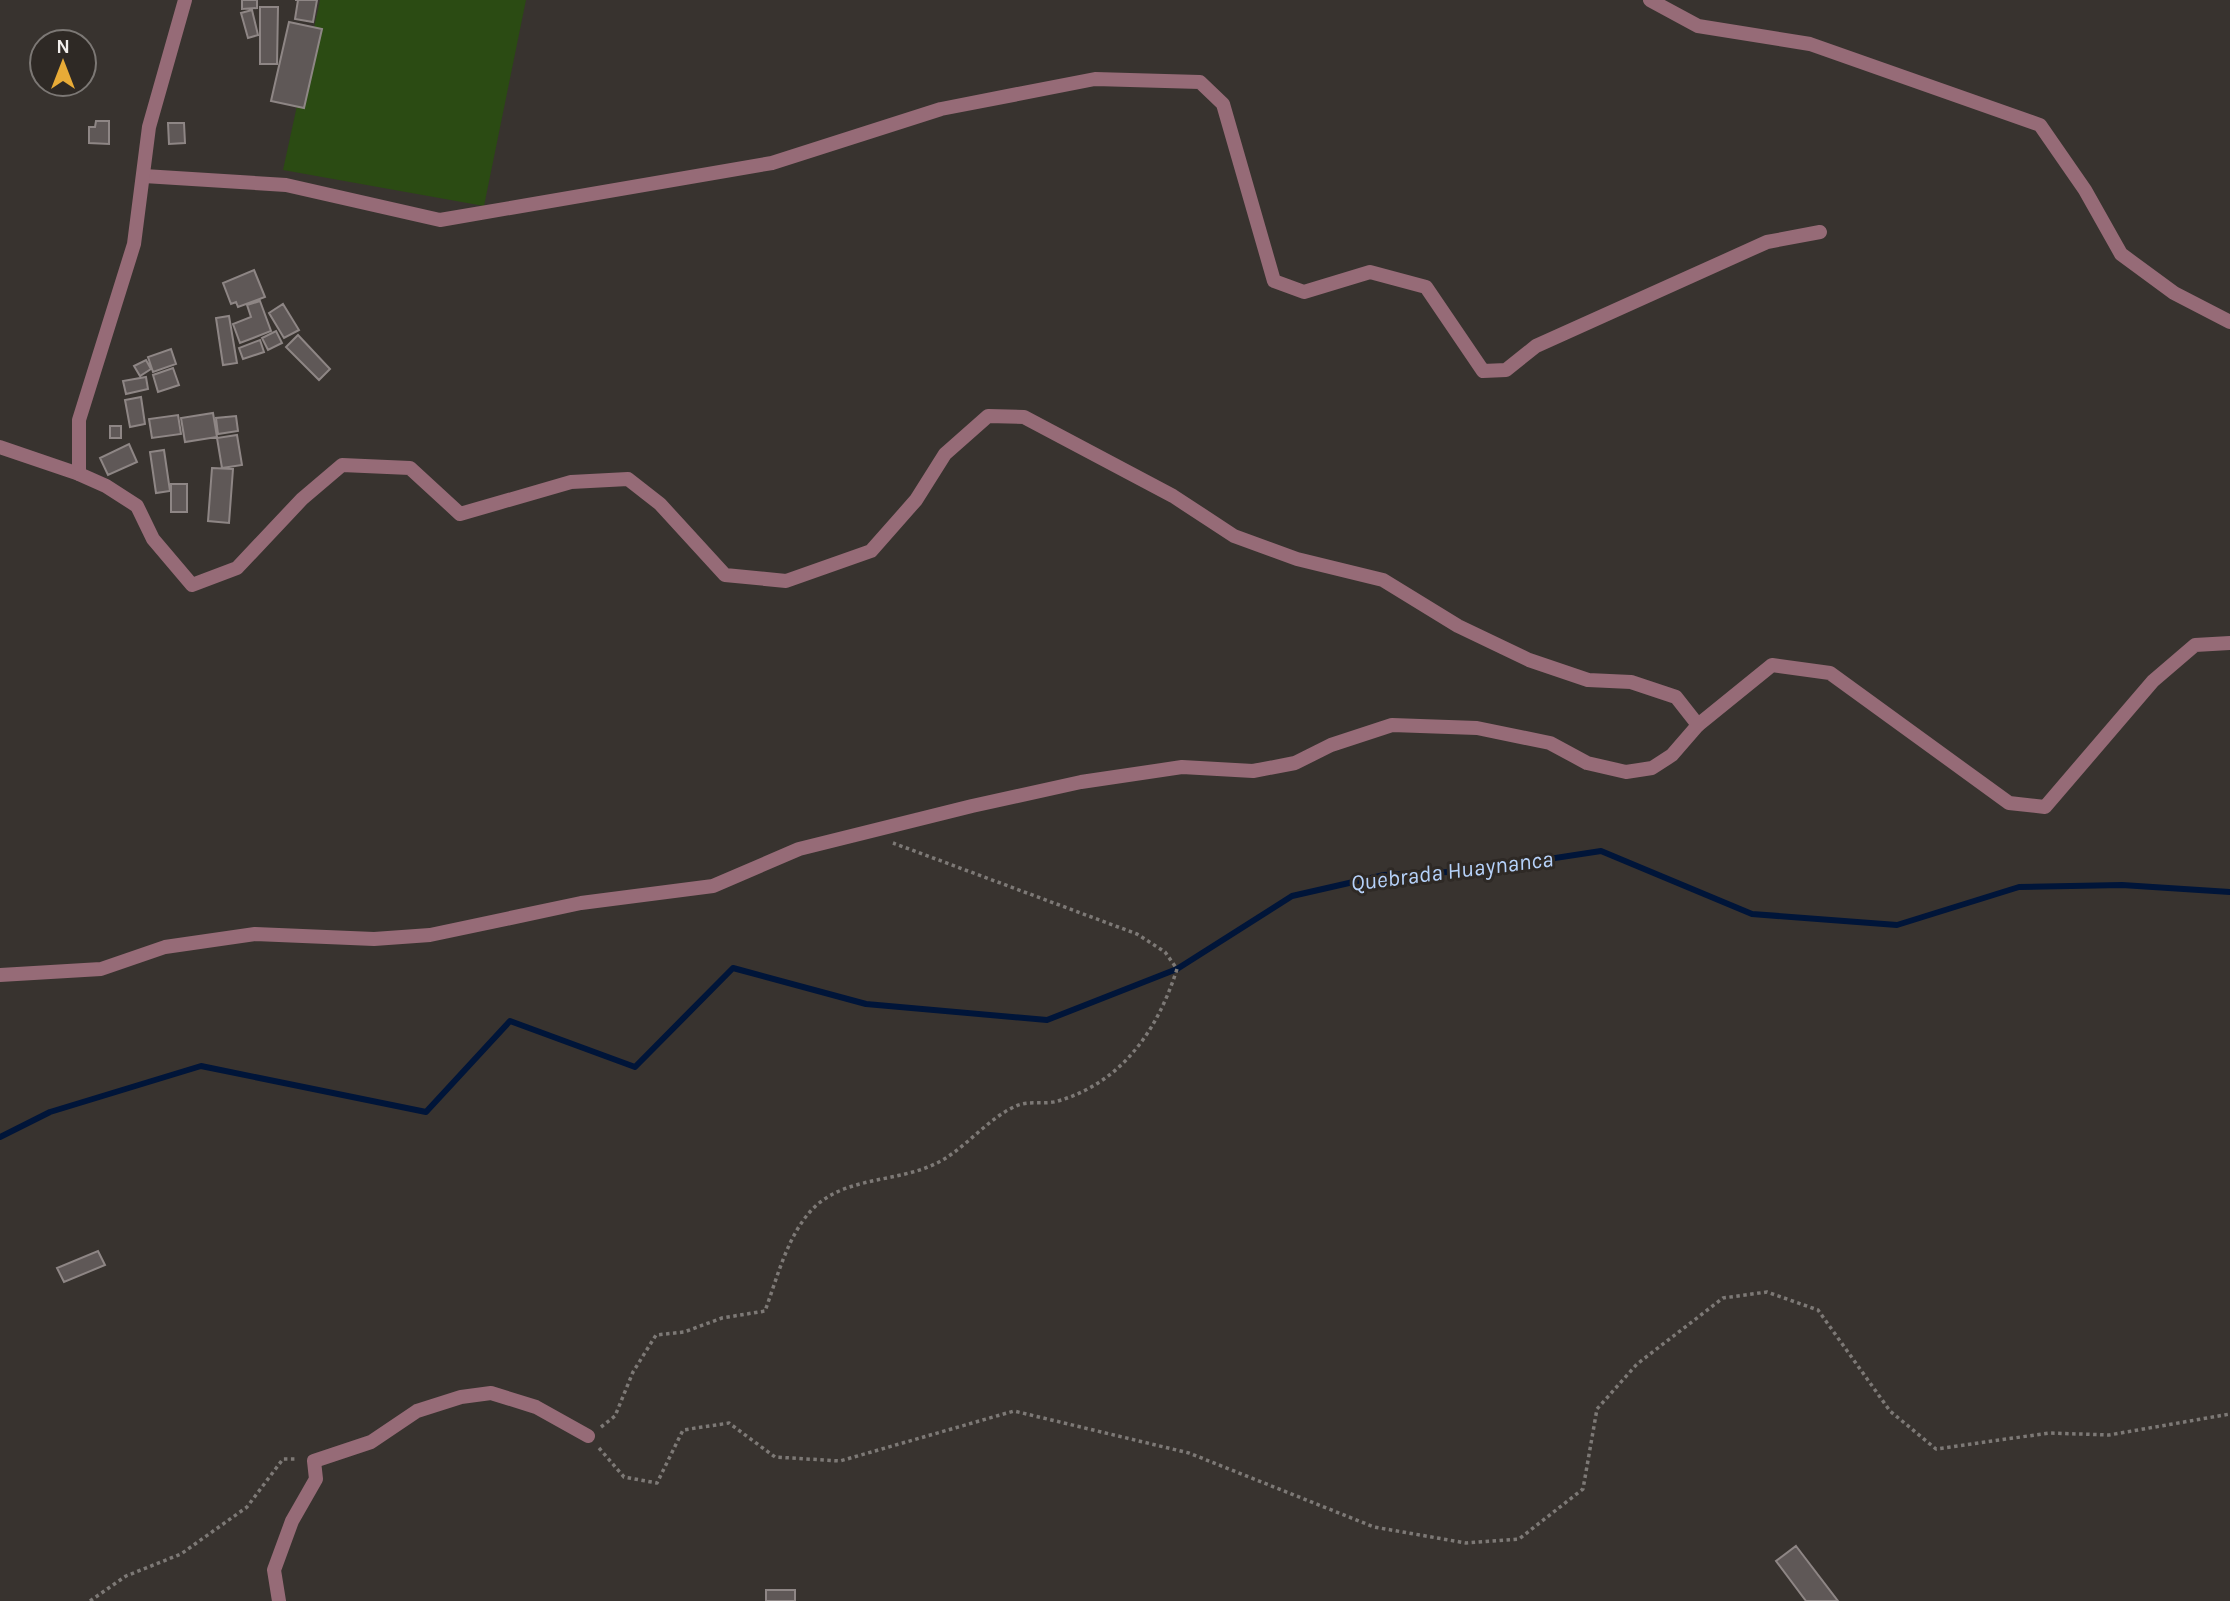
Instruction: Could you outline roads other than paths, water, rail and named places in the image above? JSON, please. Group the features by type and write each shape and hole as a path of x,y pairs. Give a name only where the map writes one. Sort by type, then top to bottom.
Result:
{"street":[{"path":"79,474 79,420 134,244 149,127 185,0"},
{"path":"1650,0 1698,26 1810,44 2040,125 2085,190 2121,254 2174,293 2230,322"},
{"path":"144,176 286,185 440,220 772,163 941,109 1095,79 1200,82 1223,104 1274,281 1304,292 1370,272 1426,287 1483,371 1507,370 1536,346 1767,242 1820,232"},
{"path":"0,447 79,474 106,486 137,506 153,539 192,585 237,568 302,499 342,465 410,468 460,514 571,482 628,479 660,504 725,575 786,581 871,551 916,500 945,454 988,416 1024,416 1173,496 1234,536 1297,559 1383,580 1458,626 1529,660 1588,680 1631,682 1676,697 1698,725"},
{"path":"0,975 101,969 165,947 255,934 374,939 430,935 581,903 713,886 799,849 865,833 1081,782 1182,767 1253,771 1295,762 1331,745 1392,725 1478,728 1550,743 1587,763 1626,772 1652,768 1672,755 1698,725 1772,665 1830,673 2009,803 2045,807 2153,681 2195,645 2230,643"},
{"path":"279,1601 274,1570 292,1521 316,1479 314,1461 371,1443 417,1411 461,1397 491,1393 536,1407 588,1436"}],"waterway":[{"name":"Quebrada Huaynanca","path":"0,1137 50,1112 201,1066 426,1112 510,1021 635,1067 733,968 866,1004 1047,1020 1177,969 1292,896 1384,875 1470,871 1601,851 1752,914 1897,925 2019,887 2122,885 2230,892"}]}
